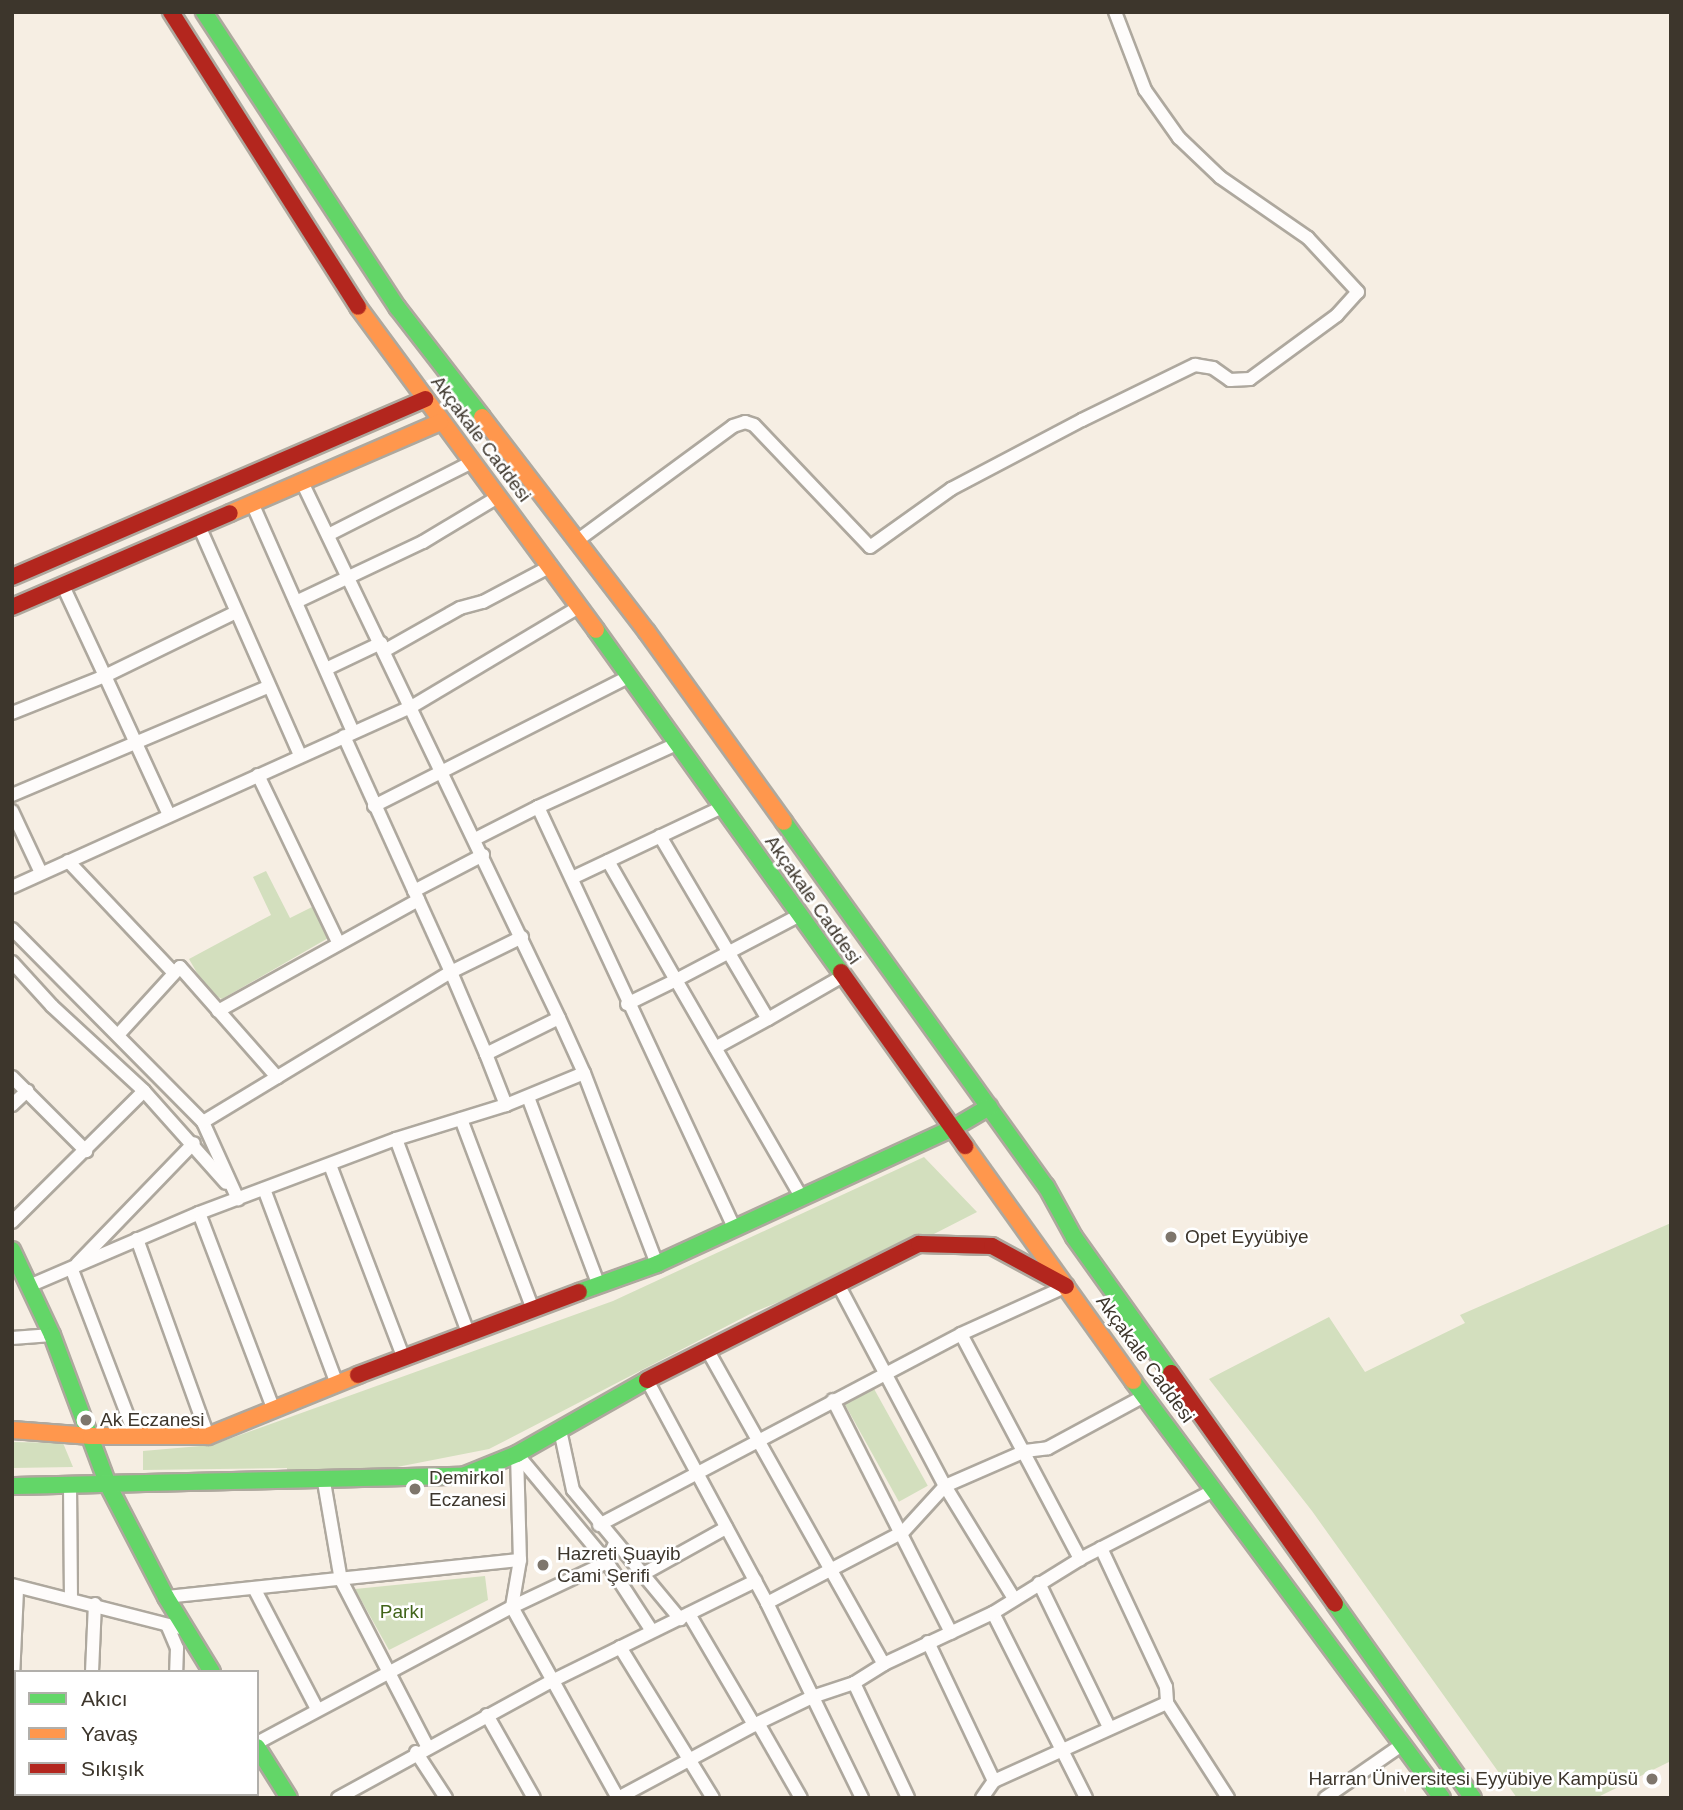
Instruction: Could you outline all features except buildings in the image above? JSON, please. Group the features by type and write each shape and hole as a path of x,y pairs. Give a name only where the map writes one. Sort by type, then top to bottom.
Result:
{"main road":[{"name":"Akçakale Caddesi","path":"171,12 362,313 470,463 551,566 797,916 953,1128 1144,1396 1442,1798"},
{"name":"Akçakale Caddesi","path":"204,12 397,307 578,540 989,1107 1046,1186 1074,1237 1473,1798"},
{"path":"12,577 425,399"},
{"path":"12,607 440,422"},
{"path":"12,1430 90,1436 208,1436 403,1356 657,1264 953,1128 989,1107"},
{"path":"12,1486 324,1482 463,1476 517,1454 648,1380 919,1244 992,1246 1067,1286"},
{"path":"12,1250 52,1335 108,1485 166,1597 211,1670"},
{"path":"259,1748 287,1797"}],"street":[{"path":"578,540 733,426 745,422 754,425 870,547 951,489 1082,420 1195,365 1213,368 1230,380 1250,379 1337,315 1358,292 1308,239 1220,177 1179,138 1146,90 1115,12"},
{"path":"328,535 470,463"},
{"path":"302,482 444,773 584,1073 657,1264"},
{"path":"296,602 349,579 498,498"},
{"path":"252,503 326,669 374,806 451,972 506,1105"},
{"path":"199,526 234,613 300,755"},
{"path":"326,669 382,647 460,608 483,602 551,566"},
{"path":"63,586 169,815"},
{"path":"12,887 411,707 579,607"},
{"path":"12,713 105,676 234,613"},
{"path":"374,806 444,773 630,676"},
{"path":"12,795 268,687"},
{"path":"475,839 676,744"},
{"path":"258,775 339,944"},
{"path":"538,807 627,1004 735,1229"},
{"path":"572,878 722,807"},
{"path":"12,811 41,873"},
{"path":"660,836 768,1019"},
{"path":"218,1011 339,944 483,855"},
{"path":"68,861 174,973"},
{"path":"608,861 803,1198"},
{"path":"627,1004 797,916"},
{"path":"12,929 203,1122 238,1199"},
{"path":"203,1122 451,972 522,937"},
{"path":"12,962 52,1006 144,1091 194,1143 238,1199"},
{"path":"118,1035 180,967 277,1077"},
{"path":"715,1048 841,977"},
{"path":"486,1054 559,1018"},
{"path":"29,1286 72,1270 199,1213 396,1139 528,1097 584,1073"},
{"path":"12,1077 86,1151"},
{"path":"12,1105 27,1091"},
{"path":"12,1222 144,1091"},
{"path":"528,1097 599,1286"},
{"path":"461,1119 533,1310"},
{"path":"396,1139 468,1333"},
{"path":"72,1270 194,1143"},
{"path":"330,1165 403,1356"},
{"path":"264,1189 336,1382"},
{"path":"199,1213 273,1408"},
{"path":"137,1239 208,1436"},
{"path":"72,1270 135,1434"},
{"path":"838,1284 945,1486 1013,1597"},
{"path":"599,1525 961,1334 1067,1286"},
{"path":"961,1334 1026,1451 1080,1559"},
{"path":"12,1338 52,1335"},
{"path":"708,1351 884,1664"},
{"path":"648,1380 767,1604 862,1798"},
{"path":"767,1604 903,1532 945,1486 1026,1451 1048,1448 1144,1396"},
{"path":"832,1401 903,1532 951,1633"},
{"path":"560,1430 573,1490 599,1525 684,1616 756,1724 801,1798"},
{"path":"517,1454 520,1560 512,1607 550,1682 623,1797 756,1724 811,1697 854,1684 884,1664 993,1613 1013,1597 1080,1559 1214,1490"},
{"path":"517,1454 607,1562 652,1631"},
{"path":"324,1482 341,1580 389,1673 446,1798"},
{"path":"70,1485 71,1597"},
{"path":"645,1573 726,1528"},
{"path":"259,1744 317,1709 512,1607 607,1562 615,1543"},
{"path":"1101,1548 1166,1687 1167,1703 1228,1798"},
{"path":"166,1597 520,1560"},
{"path":"338,1798 358,1793 422,1749 550,1682 755,1581"},
{"path":"1039,1583 1109,1727"},
{"path":"12,1700 15,1587 71,1597 168,1627 185,1629"},
{"path":"254,1588 317,1709"},
{"path":"92,1670 94,1604"},
{"path":"993,1613 1086,1798"},
{"path":"168,1627 177,1648 176,1670"},
{"path":"928,1642 994,1782"},
{"path":"620,1647 713,1798"},
{"path":"854,1684 908,1798"},
{"path":"982,1798 994,1782 1061,1748 1167,1703"},
{"path":"487,1715 534,1798"},
{"path":"1325,1798 1403,1744"}],"green space":[{"path":"266,871 290,918 314,906 330,937 222,999 208,992 189,959 271,915 253,877"},
{"path":"924,1157 977,1212 887,1258 754,1312 489,1449 346,1477 287,1478 287,1468 143,1470 143,1451 212,1445 613,1301"},
{"path":"1671,1223 1671,1761 1596,1798 1517,1798 1312,1511 1209,1379 1329,1317 1365,1372 1465,1323 1460,1315"},
{"path":"873,1387 928,1486 899,1502 844,1403"},
{"path":"12,1442 63,1443 73,1467 12,1468"},
{"name":"Parkı","path":"485,1576 488,1600 389,1650 355,1589"}],"traffic: fast":[{"path":"204,12 397,307 482,417"},
{"path":"596,630 841,972"},
{"path":"784,822 1046,1186 1074,1237 1171,1373"},
{"path":"579,1292 657,1264 953,1128 989,1107"},
{"path":"12,1250 52,1335 108,1485 166,1597 211,1670"},
{"path":"12,1486 463,1476 517,1454 647,1380"},
{"path":"1133,1381 1442,1798"},
{"path":"1335,1604 1473,1798"},
{"path":"259,1750 289,1798"}],"traffic: slow":[{"path":"358,307 596,630"},
{"path":"482,417 647,632 784,822"},
{"path":"230,513 440,422"},
{"path":"965,1146 1133,1381"},
{"path":"12,1430 91,1436 208,1436 358,1375"}],"traffic: jam":[{"path":"171,12 358,307"},
{"path":"12,577 425,399"},
{"path":"12,607 230,513"},
{"path":"841,972 965,1146"},
{"path":"647,1380 919,1244 992,1246 1066,1286"},
{"path":"358,1375 579,1292"},
{"path":"1171,1373 1335,1604"}],"place":[{"name":"Opet Eyyübiye","path":"1171,1237"},
{"name":"Ak Eczanesi","path":"86,1420"},
{"name":"Demirkol Eczanesi","path":"415,1489"},
{"name":"Hazreti Şuayib Cami Şerifi","path":"543,1565"},
{"name":"Harran Üniversitesi Eyyübiye Kampüsü","path":"1652,1779"}]}
